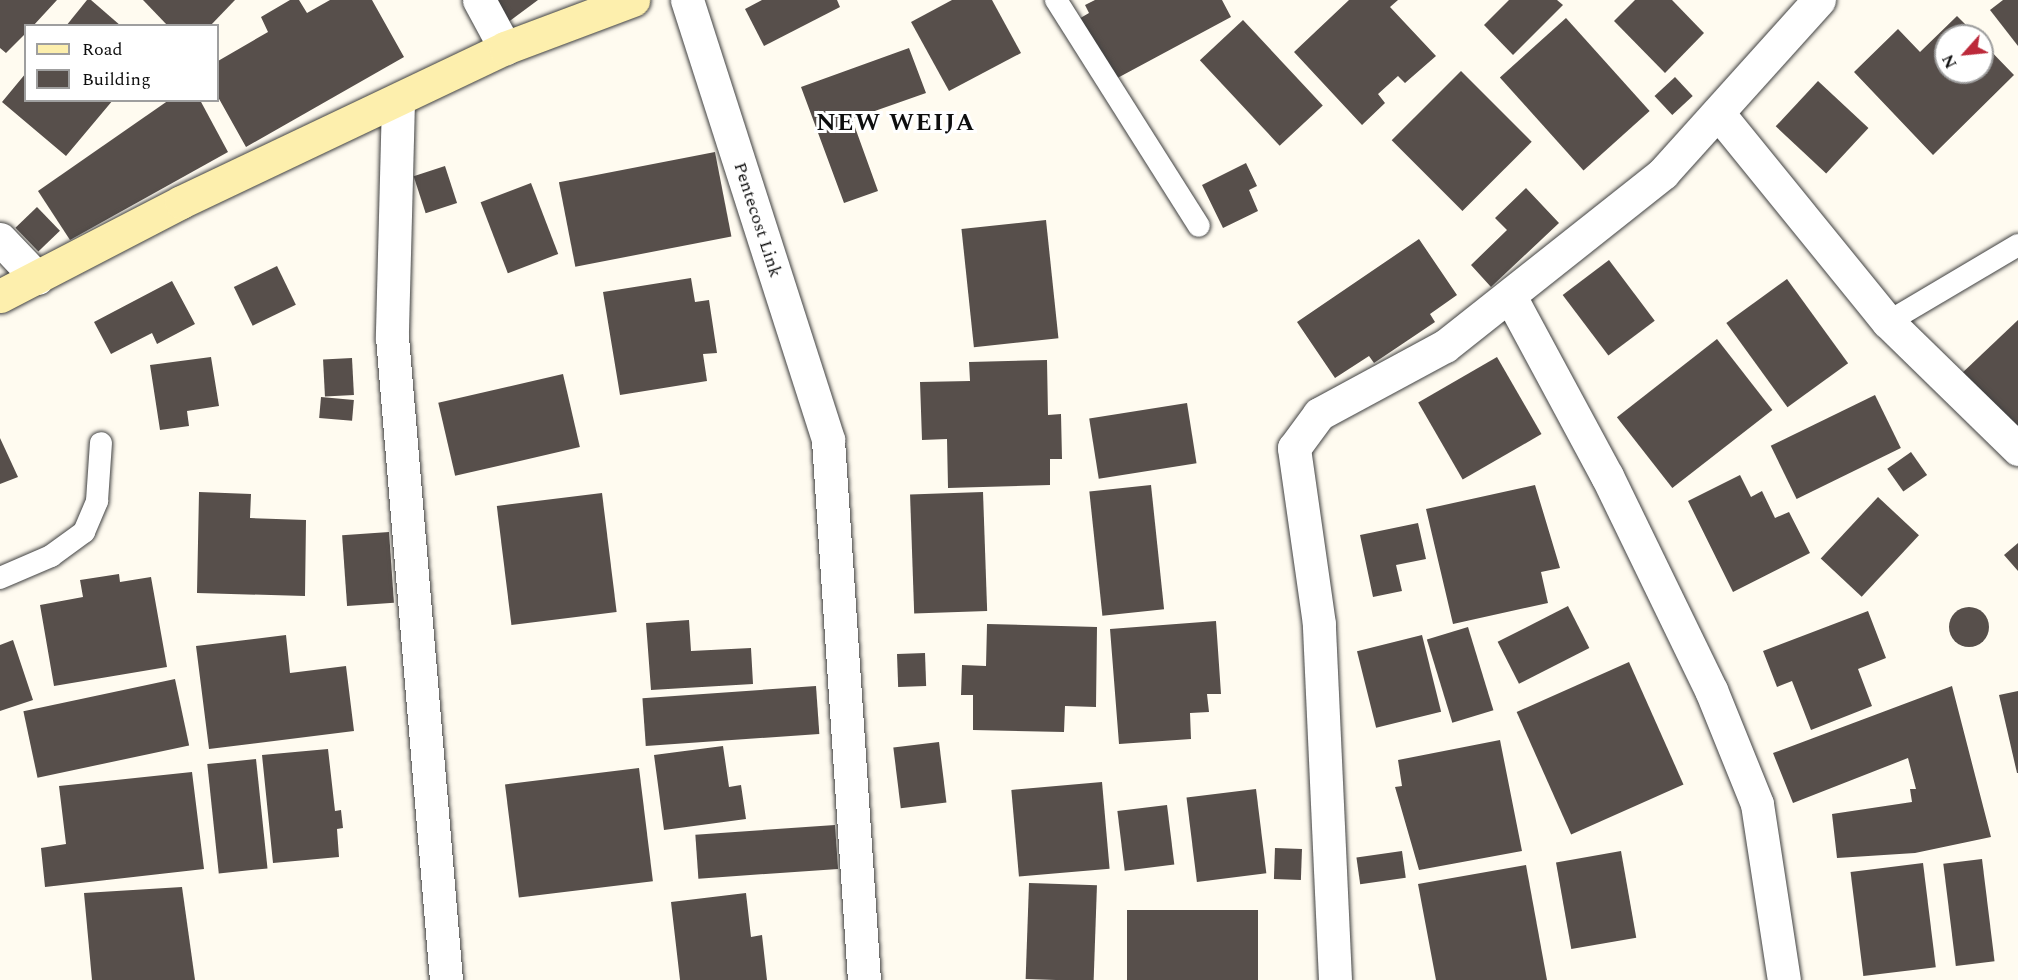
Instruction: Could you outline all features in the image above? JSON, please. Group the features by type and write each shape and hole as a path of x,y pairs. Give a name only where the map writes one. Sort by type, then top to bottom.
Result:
{"street":[{"path":"479,0 505,48"},
{"path":"0,296 181,202 398,101 505,48 633,0"},
{"name":"Pentecost Link","path":"687,0 828,440 864,980"},
{"path":"1335,980 1319,624 1294,448 1319,414 1445,346 1511,298 1663,173 1819,0"},
{"path":"398,101 392,337 446,980"},
{"path":"1718,113 1888,322 2018,449"},
{"path":"0,239 37,278"},
{"path":"1511,298 1608,476 1712,690 1753,794 1784,980"}],"lane":[{"path":"1056,0 1199,226"},
{"path":"1888,322 2018,245"},
{"path":"0,578 51,556 84,532 97,501 101,443"}],"building":[{"path":"0,0 57,0 35,24 24,24 24,35 6,53 0,48"},
{"path":"87,0 91,0 119,24 68,24"},
{"path":"143,0 235,0 212,24 166,24"},
{"path":"290,0 299,0 307,13 330,0 372,0 404,57 246,147 219,99 219,60 268,32 261,17"},
{"path":"490,0 538,0 507,23"},
{"path":"762,0 837,0 840,7 764,46 745,9"},
{"path":"952,0 992,0 1021,53 949,91 911,22"},
{"path":"1095,0 1222,0 1231,17 1110,82 1077,20 1089,13 1085,5"},
{"path":"1349,0 1398,0 1390,7 1436,56 1405,83 1398,76 1378,94 1385,103 1362,125 1294,52"},
{"path":"1509,0 1557,0 1563,5 1513,55 1484,25"},
{"path":"1635,0 1672,0 1704,33 1665,73 1614,21"},
{"path":"2003,0 2018,0 2018,46 1990,10"},
{"path":"1957,16 1965,24 1949,24"},
{"path":"1566,18 1650,111 1584,170 1500,78"},
{"path":"1243,20 1323,106 1280,146 1200,60"},
{"path":"1898,29 1920,52 1934,38 1934,84 1994,84 1994,54 2014,75 1933,155 1854,72"},
{"path":"909,48 926,93 852,119 878,191 844,203 801,87"},
{"path":"1461,71 1532,142 1462,211 1392,140"},
{"path":"24,75 24,102 111,102 66,156 2,102"},
{"path":"1675,77 1693,96 1672,115 1655,96"},
{"path":"1818,81 1868,128 1826,173 1776,126"},
{"path":"166,102 201,102 228,152 70,240 38,191"},
{"path":"715,152 731,236 575,267 559,182"},
{"path":"1246,163 1257,186 1249,190 1258,211 1223,228 1202,185"},
{"path":"445,166 457,203 426,213 414,176"},
{"path":"531,183 558,254 508,273 481,202"},
{"path":"1526,188 1559,223 1491,287 1471,265 1507,230 1495,218"},
{"path":"37,207 60,231 38,252 15,228"},
{"path":"1046,220 1058,338 974,347 961,229"},
{"path":"1419,239 1457,295 1430,314 1435,322 1374,363 1369,356 1335,378 1297,322"},
{"path":"1609,260 1655,321 1608,356 1563,295"},
{"path":"277,266 296,305 253,326 234,287"},
{"path":"691,278 695,302 709,300 717,353 703,354 707,381 620,395 603,292"},
{"path":"1787,279 1848,363 1787,407 1726,323"},
{"path":"172,281 195,324 157,344 152,333 111,354 94,322"},
{"path":"2018,320 2018,438 1960,375"},
{"path":"1717,339 1772,410 1672,488 1617,417"},
{"path":"211,357 219,406 187,411 189,426 160,430 150,365"},
{"path":"1497,357 1542,434 1463,480 1418,402"},
{"path":"352,358 354,395 325,396 323,360"},
{"path":"1047,360 1048,415 1061,414 1062,459 1050,459 1050,485 948,488 947,439 922,440 920,382 970,381 969,362"},
{"path":"563,374 580,447 455,476 438,403"},
{"path":"1875,395 1901,448 1797,499 1771,446"},
{"path":"321,397 354,400 352,421 319,418"},
{"path":"1187,403 1197,463 1099,479 1089,418"},
{"path":"0,438 18,477 0,484"},
{"path":"1911,452 1927,475 1903,492 1887,469"},
{"path":"1740,475 1751,497 1762,491 1775,518 1789,512 1810,553 1733,592 1688,501"},
{"path":"1151,485 1164,609 1102,616 1089,491"},
{"path":"1535,485 1560,568 1541,572 1548,603 1453,624 1426,509"},
{"path":"199,492 251,494 250,518 306,520 305,596 197,593"},
{"path":"983,492 987,611 914,613 910,495"},
{"path":"602,493 617,612 511,625 497,506"},
{"path":"1878,497 1919,535 1862,597 1821,558"},
{"path":"1418,523 1426,559 1396,565 1402,591 1373,597 1360,535"},
{"path":"389,532 394,603 347,606 342,535"},
{"path":"2018,543 2018,571 2004,555"},
{"path":"119,574 120,582 151,577 167,667 54,686 40,605 83,597 80,580"},
{"path":"1568,606 1589,648 1519,684 1498,642"},
{"path":"1969,607 1977,608 1983,613 1988,619 1988,635 1983,641 1977,646 1969,647 1961,646 1955,641 1950,635 1949,627 1950,619 1955,613 1961,608"},
{"path":"1868,611 1886,658 1858,669 1872,706 1811,730 1792,681 1777,687 1763,651"},
{"path":"689,620 691,651 751,648 753,684 651,690 646,623"},
{"path":"1216,621 1221,694 1207,694 1209,712 1190,713 1191,739 1119,744 1110,629"},
{"path":"987,624 1097,627 1096,707 1065,706 1064,732 973,730 973,695 961,695 962,665 986,666"},
{"path":"1468,627 1493,710 1452,723 1427,640"},
{"path":"286,635 290,673 346,666 354,731 209,749 196,646"},
{"path":"1422,635 1441,712 1376,728 1357,651"},
{"path":"13,640 33,700 0,711 0,645"},
{"path":"925,653 926,686 898,687 897,654"},
{"path":"1629,662 1684,784 1571,834 1517,712"},
{"path":"175,679 189,746 38,778 23,711"},
{"path":"816,686 819,734 646,746 642,698"},
{"path":"1952,686 1991,837 1915,853 1837,858 1832,814 1912,802 1910,789 1916,789 1908,758 1793,803 1773,753"},
{"path":"2018,691 2018,773 2017,773 1999,695"},
{"path":"1500,740 1522,851 1419,870 1395,787 1402,786 1398,760"},
{"path":"939,742 946,803 901,808 893,748"},
{"path":"723,746 729,787 741,785 746,819 664,830 654,755"},
{"path":"328,749 335,811 341,810 343,828 337,829 339,857 273,863 262,755"},
{"path":"256,759 267,868 219,874 207,764"},
{"path":"639,768 653,881 519,898 505,784"},
{"path":"192,772 204,869 45,887 41,848 66,844 59,786"},
{"path":"1102,782 1110,869 1019,877 1011,790"},
{"path":"1256,789 1266,873 1197,882 1187,798"},
{"path":"1167,805 1174,865 1125,871 1117,811"},
{"path":"835,825 838,869 698,879 695,835"},
{"path":"1275,848 1302,849 1301,880 1274,879"},
{"path":"1402,851 1406,878 1360,884 1356,857"},
{"path":"1621,851 1636,938 1571,949 1556,862"},
{"path":"1982,859 1995,961 1956,966 1943,864"},
{"path":"1923,863 1936,967 1863,976 1851,872"},
{"path":"1526,865 1547,980 1436,980 1418,884"},
{"path":"1029,883 1097,885 1094,980 1026,979"},
{"path":"182,887 195,980 92,980 84,893"},
{"path":"746,893 751,937 762,935 767,980 680,980 671,902"},
{"path":"1127,910 1258,910 1258,980 1127,980"}],"district":[{"name":"NEW WEIJA","path":"896,124"}]}
